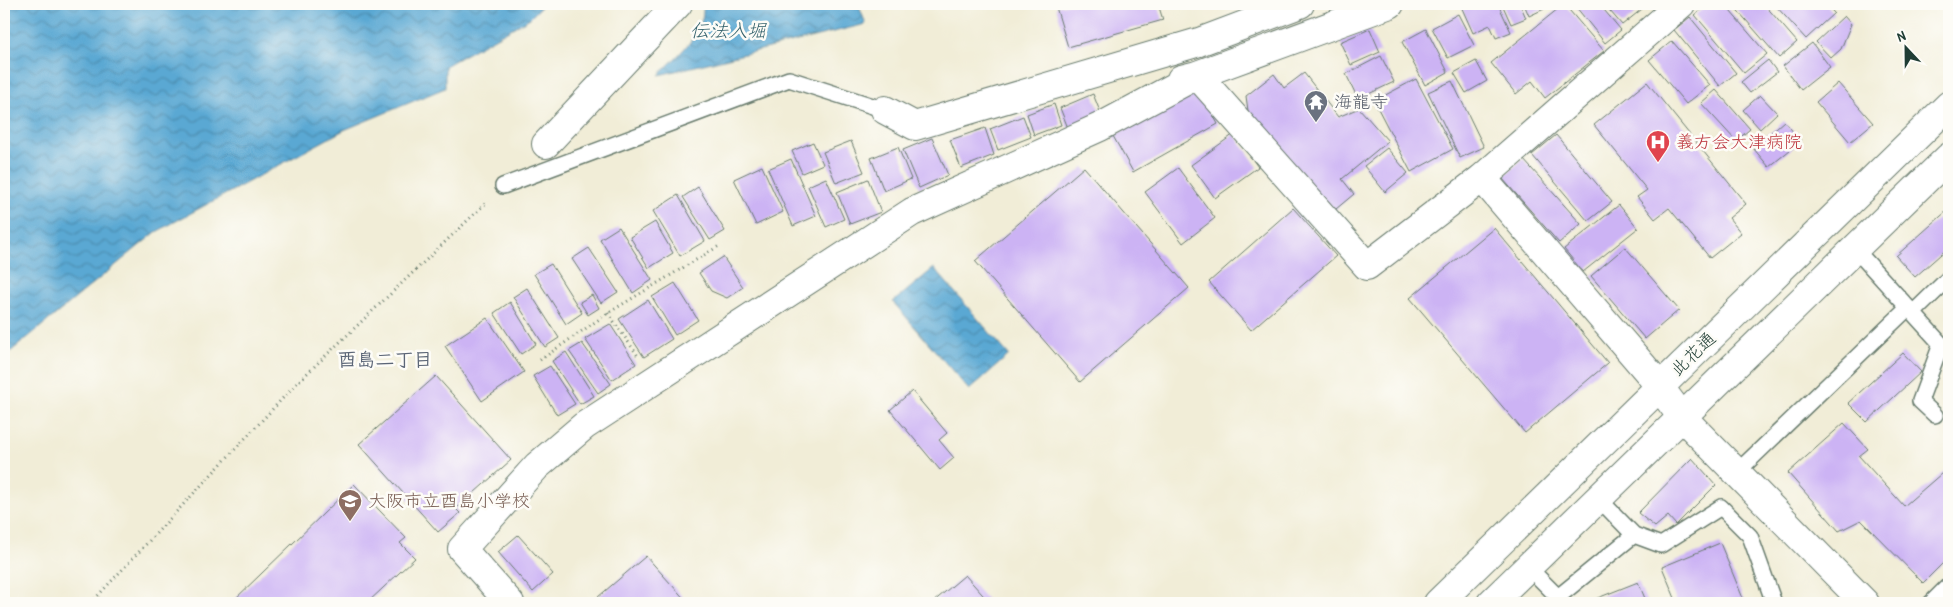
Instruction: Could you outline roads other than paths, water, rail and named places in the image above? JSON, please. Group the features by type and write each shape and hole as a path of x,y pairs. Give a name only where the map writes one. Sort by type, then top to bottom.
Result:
{"street":[{"path":"546,144 678,4"},
{"path":"885,110 915,126 1200,42 1300,4"},
{"path":"1134,92 1198,75 1390,4"},
{"path":"1198,75 1367,266 1482,178 1681,4"},
{"path":"510,603 462,549 550,455 584,426 912,212 1100,127 1198,75"},
{"name":"此花通","path":"1438,603 1949,105"},
{"path":"1491,603 1855,249 1945,170"},
{"path":"1482,178 1659,387 1682,417 1865,603"}],"lane":[{"path":"503,186 789,79 885,110"},
{"path":"1855,249 1941,344 1920,401 1935,415"},
{"path":"1736,473 1911,310 1949,278"},
{"path":"1599,498 1634,535 1661,544 1721,507 1750,536 1774,603"},
{"path":"1528,567 1559,600 1634,535"},
{"path":"1931,603 1949,585"}],"water":[{"path":"4,4 544,4 530,18 445,66 445,88 344,130 156,232 4,357"},
{"name":"伝法入堀","path":"703,4 858,4 866,24 659,75 695,34 703,15"},
{"path":"934,268 1009,355 969,390 893,302"}],"place":[{"name":"海龍寺","path":"1316,123"},
{"name":"義方会大津病院","path":"1658,163"},
{"name":"大阪市立酉島小学校","path":"350,522"}],"district":[{"name":"酉島二丁目","path":"385,359"}]}
